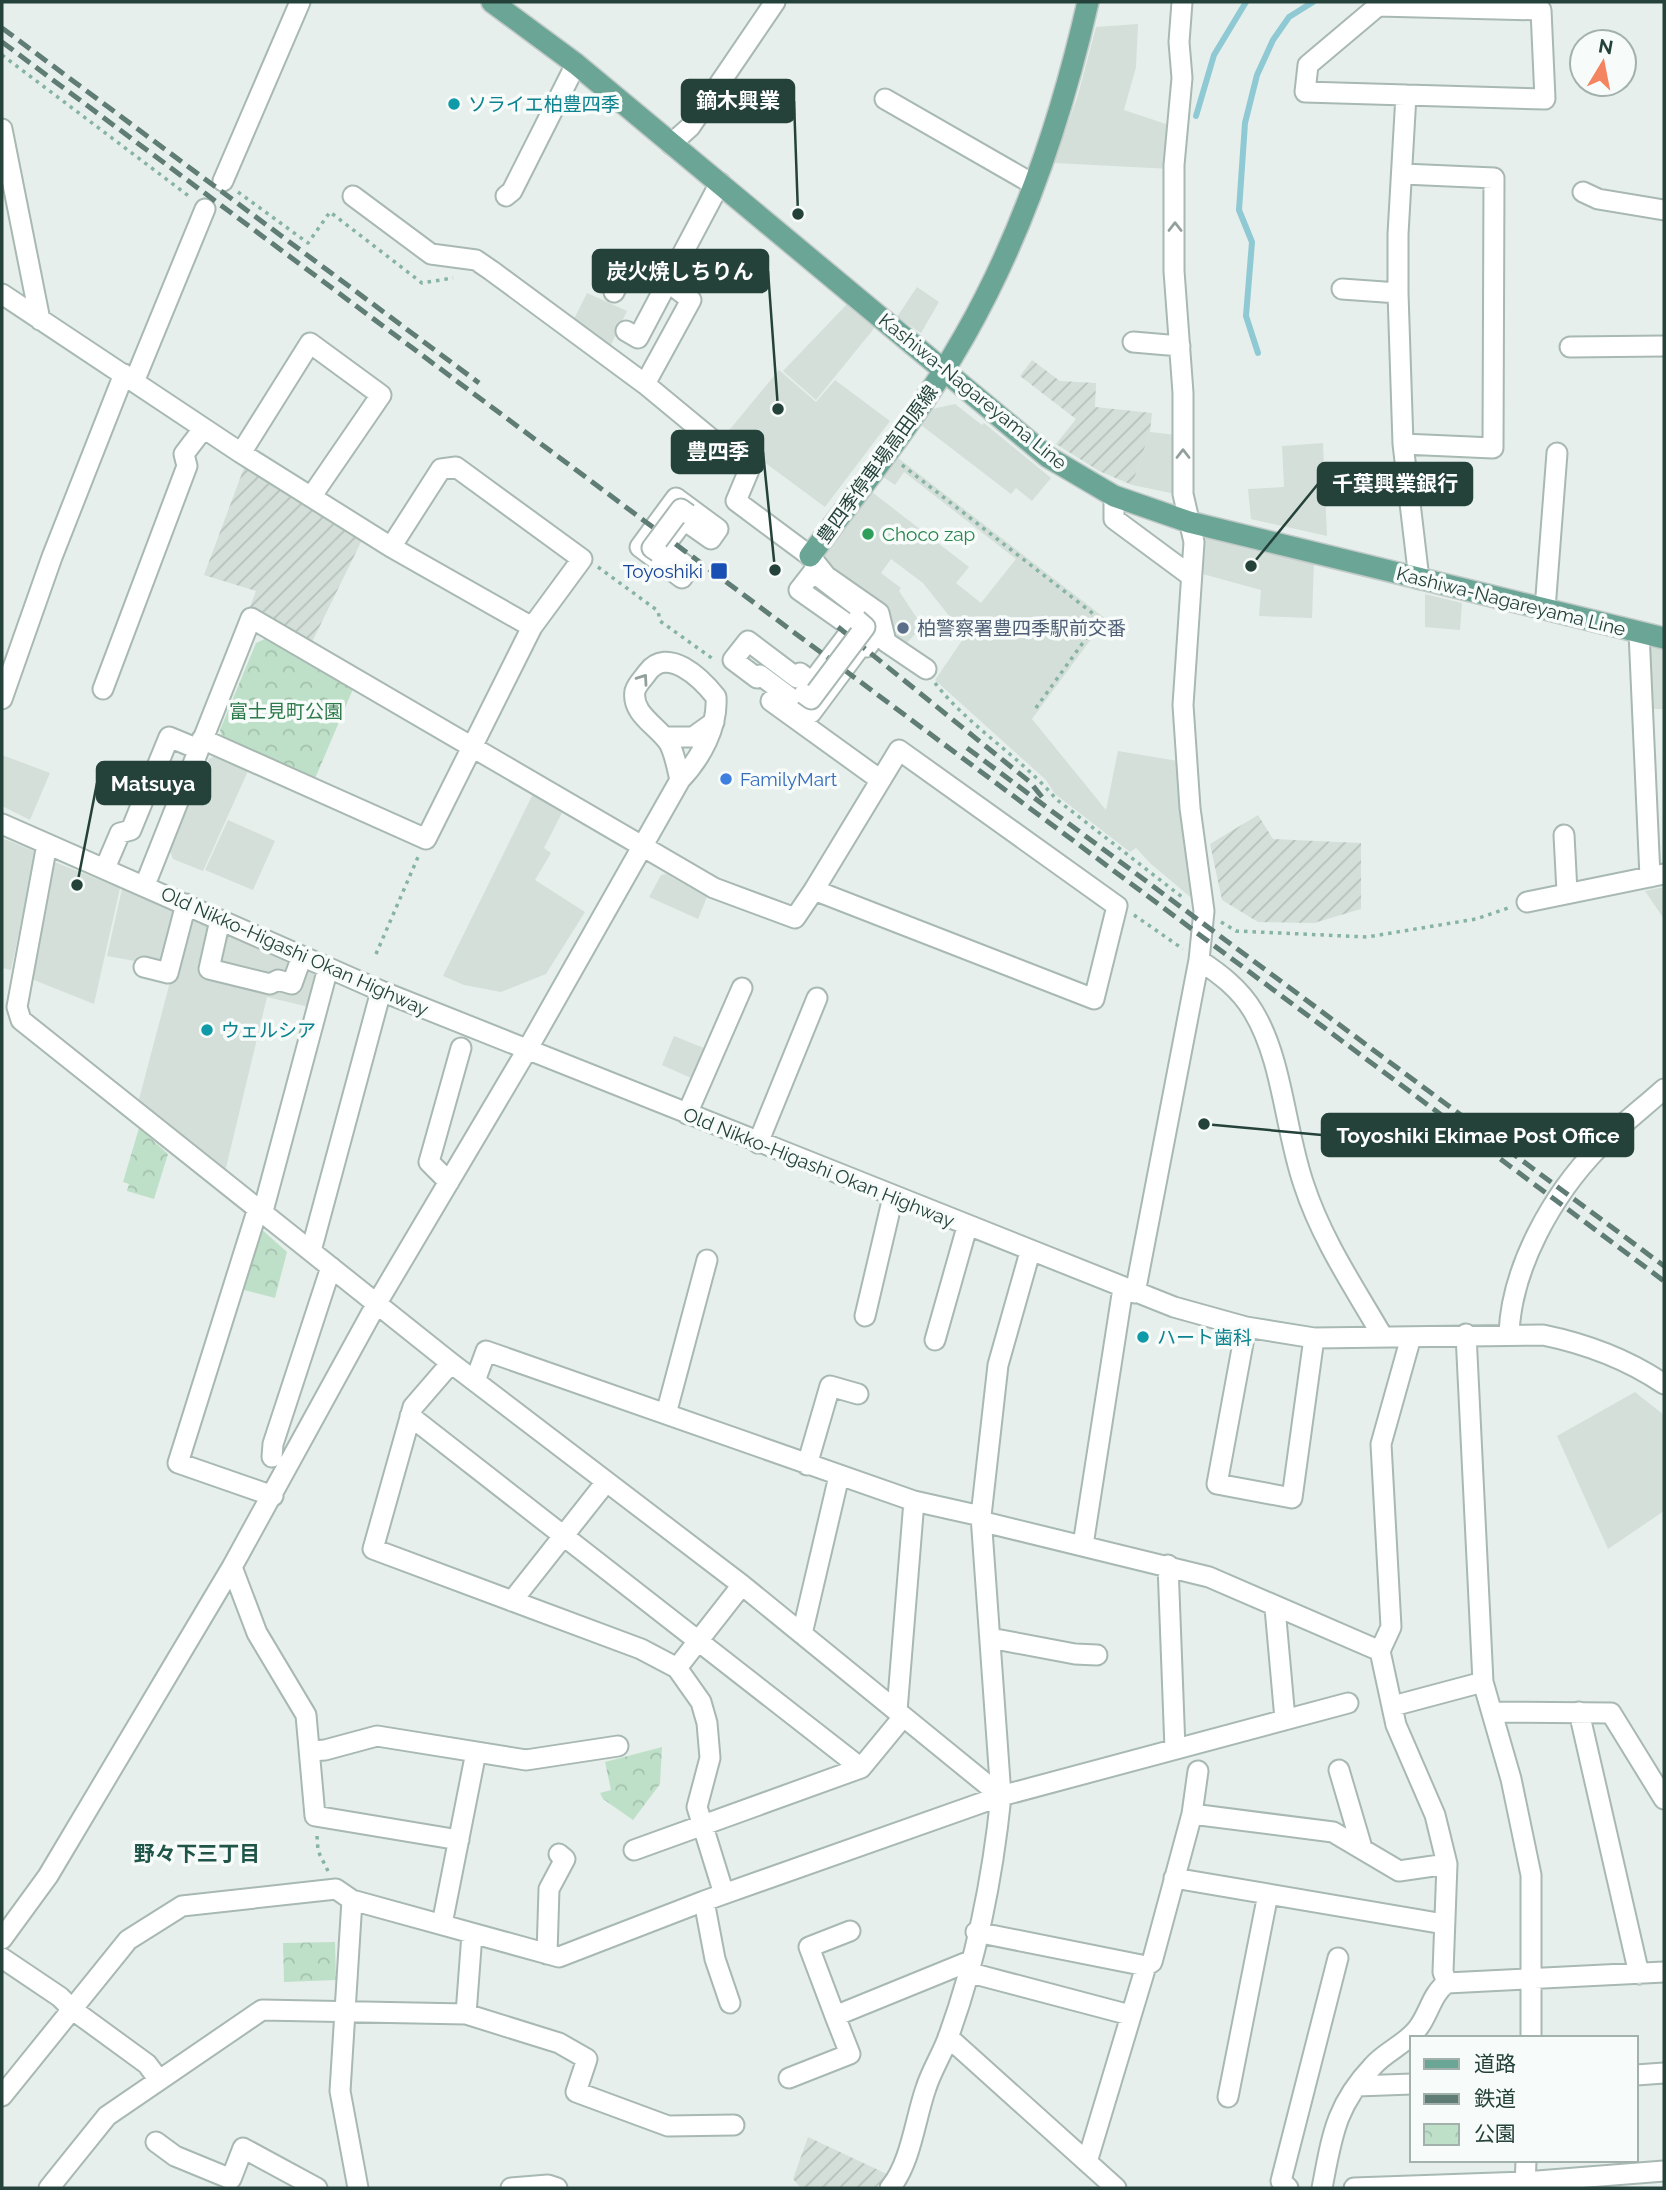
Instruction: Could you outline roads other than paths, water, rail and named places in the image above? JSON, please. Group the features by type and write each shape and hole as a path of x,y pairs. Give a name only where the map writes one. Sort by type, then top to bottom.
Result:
{"main road":[{"name":"Kashiwa-Nagareyama Line","path":"492,2 576,64 1048,457 1114,496 1189,522 1664,638"},
{"name":"豊四季停車場高田原線","path":"810,556 944,371 967,333 1033,184 1062,101 1088,2"}],"street":[{"path":"223,181 300,2"},
{"path":"671,144 691,127 775,2"},
{"path":"1083,1545 1129,1290 1199,960 1204,911 1183,724 1184,653 1194,542 1183,494 1180,346 1174,271 1174,165 1182,78 1179,42 1182,2"},
{"path":"1378,6 1541,10 1545,99 1406,94 1305,92 1308,65 1378,6"},
{"path":"506,196 512,191 576,64"},
{"path":"1406,94 1398,234 1398,293 1403,444 1419,579"},
{"path":"884,99 1033,184"},
{"path":"2,129 40,320"},
{"path":"1403,174 1494,178 1493,448 1403,444"},
{"path":"626,331 638,338 673,285 720,183"},
{"path":"1583,192 1598,199 1664,210"},
{"path":"353,197 431,254 476,260 645,384 749,470 736,501 810,556 826,576 879,613 886,642 926,669"},
{"path":"2,699 52,557 205,209"},
{"path":"614,292 629,262 673,285 691,300 645,384"},
{"path":"1342,289 1398,293"},
{"path":"2,294 203,429 311,497 391,547 532,627"},
{"path":"1133,342 1180,346"},
{"path":"241,453 310,343 381,395 311,497"},
{"path":"1570,346 1664,346"},
{"path":"103,689 187,466 184,454 203,429"},
{"path":"1545,609 1557,453"},
{"path":"104,868 120,833 131,830 169,737 200,744 426,839 532,627 582,559 456,467 441,468 391,547"},
{"path":"1114,496 1114,519 1191,576"},
{"path":"677,498 718,529 711,539 684,520 663,548 689,568 682,578 640,547 677,498"},
{"path":"658,552 652,548 681,509 688,514"},
{"path":"813,572 878,622 871,633 875,636 867,647 863,643 811,713 760,675 757,678 733,660 748,641 797,678 800,673 812,682 853,628 799,590 813,572"},
{"path":"145,886 251,618 714,888 794,918 814,890 899,750 1117,906 1094,999 814,890"},
{"path":"804,694 811,699 864,627 856,620"},
{"path":"1527,902 1657,875 1639,632"},
{"path":"2,1939 48,1876 232,1567 377,1303 527,1050 680,780 694,766 715,721 716,697 706,684 675,663 663,661 652,666 636,688 635,699 638,711 665,737 671,747 680,780"},
{"path":"771,701 880,779"},
{"path":"665,737 693,737 715,721"},
{"name":"Old Nikko-Higashi Okan Highway","path":"2,824 381,991 1129,1290 1246,1327 1314,1338 1510,1333 1543,1335 1621,1358 1664,1384"},
{"path":"1564,835 1567,892"},
{"path":"21,1020 17,1007 47,844"},
{"path":"144,967 168,973 186,904"},
{"path":"220,920 209,969 270,984 278,980 292,984 302,957"},
{"path":"1199,960 1224,977 1243,997 1265,1034 1303,1183 1321,1230 1383,1337"},
{"path":"273,1496 178,1463 260,1210 327,968"},
{"path":"687,1114 741,988"},
{"path":"310,1251 381,991"},
{"path":"758,1143 817,998"},
{"path":"2,1016 21,1020 452,1363 742,1585 1001,1796"},
{"path":"449,1182 429,1162 461,1048"},
{"path":"1510,1333 1510,1312 1526,1259 1556,1201 1598,1147 1664,1089"},
{"path":"865,1316 893,1197"},
{"path":"935,1340 967,1227"},
{"path":"893,2187 937,2057 948,2037 969,1967 997,1835 1001,1796 983,1519 998,1365 1030,1252"},
{"path":"666,1414 706,1260"},
{"path":"272,1457 273,1444 331,1267"},
{"path":"1246,1327 1217,1484 1292,1498 1314,1338"},
{"path":"1466,1334 1483,1682 1525,1834 1531,1875 1534,1979 1531,2036"},
{"path":"1411,1337 1381,1444 1391,1627 1380,1651 1396,1725 1435,1815 1447,1864 1443,1972 1447,1983"},
{"path":"475,1381 486,1351 914,1501 1209,1577 1275,1608 1380,1651"},
{"path":"452,1363 413,1407 373,1549 641,1649 677,1668 701,1702 707,1723 710,1758 697,1807 724,1894"},
{"path":"807,1465 830,1386 858,1394"},
{"path":"410,1416 861,1768"},
{"path":"802,1634 839,1476"},
{"path":"512,1601 606,1482"},
{"path":"634,1850 861,1768 900,1714 914,1501"},
{"path":"1168,1565 1175,1749"},
{"path":"232,1567 257,1633 306,1715 316,1816 459,1840"},
{"path":"677,1668 742,1585"},
{"path":"1275,1608 1285,1719"},
{"path":"990,1638 1074,1654 1097,1655"},
{"path":"1393,1706 1483,1682"},
{"path":"2,2096 128,1940 182,1906 344,1894 472,1934 559,1957 704,1901 1001,1796 1348,1703"},
{"path":"1493,1712 1611,1713 1664,1799"},
{"path":"1579,1712 1640,1974"},
{"path":"311,1751 325,1750 377,1736 526,1760 618,1746"},
{"path":"442,1924 475,1752"},
{"path":"1339,1770 1362,1849"},
{"path":"1087,2162 1129,2015 1146,1966 1152,1962 1192,1814 1198,1771"},
{"path":"1192,1814 1334,1832 1399,1871 1447,1864"},
{"path":"547,1954 549,1889 565,1859 559,1854"},
{"path":"1174,1878 1444,1924"},
{"path":"344,1894 344,2012 340,2091 358,2188"},
{"path":"1227,2097 1268,1894"},
{"path":"704,1901 715,1959 730,2003"},
{"path":"789,2078 850,2054 809,1947 850,1931"},
{"path":"976,1932 1146,1966"},
{"path":"466,2014 472,1934"},
{"path":"2,1958 60,1997 73,2010 147,2064 159,2080"},
{"path":"1288,2188 1281,2181 1338,1958"},
{"path":"835,2016 969,1967 1129,2015"},
{"path":"1410,2036 1430,2010 1438,1989 1447,1983 1664,1972"},
{"path":"49,2188 107,2116 262,2010 466,2014 559,2043 587,2059 576,2092 668,2126 734,2125"},
{"path":"948,2037 1116,2188"},
{"path":"1322,2188 1334,2125 1357,2086 1374,2064 1410,2037"},
{"path":"1638,2075 1664,2073"},
{"path":"1357,2086 1410,2084"},
{"path":"156,2143 175,2155 231,2179 243,2148 317,2188"},
{"path":"1525,2185 1526,2162"},
{"path":"281,2168 281,2188"},
{"path":"1354,2188 1525,2185 1664,2171"},
{"path":"511,2188 548,2185 557,2188"}],"waterway":[{"path":"1196,116 1214,55 1246,2"},
{"path":"1258,353 1246,316 1252,242 1239,210 1245,123 1257,75 1273,40 1289,17 1313,2"}],"railway":[{"path":"2,28 479,383"},
{"path":"2,42 1664,1281"},
{"path":"838,627 1030,782 1042,797"},
{"path":"967,748 1664,1266"}],"place":[{"name":"ソライエ柏豊四季","path":"454,104"},
{"name":"鏑木興業","path":"798,214"},
{"name":"炭火焼しちりん","path":"778,409"},
{"name":"Choco zap","path":"868,534"},
{"name":"千葉興業銀行","path":"1251,566"},
{"name":"豊四季","path":"775,570"},
{"name":"Toyoshiki","path":"719,571"},
{"name":"柏警察署豊四季駅前交番","path":"903,628"},
{"name":"FamilyMart","path":"726,779"},
{"name":"Matsuya","path":"77,885"},
{"name":"ウェルシア","path":"207,1030"},
{"name":"Toyoshiki Ekimae Post Office","path":"1204,1124"},
{"name":"ハート歯科","path":"1143,1337"}],"district":[{"name":"野々下三丁目","path":"197,1853"}],"park label":[{"name":"富士見町公園","path":"286,711"}]}
